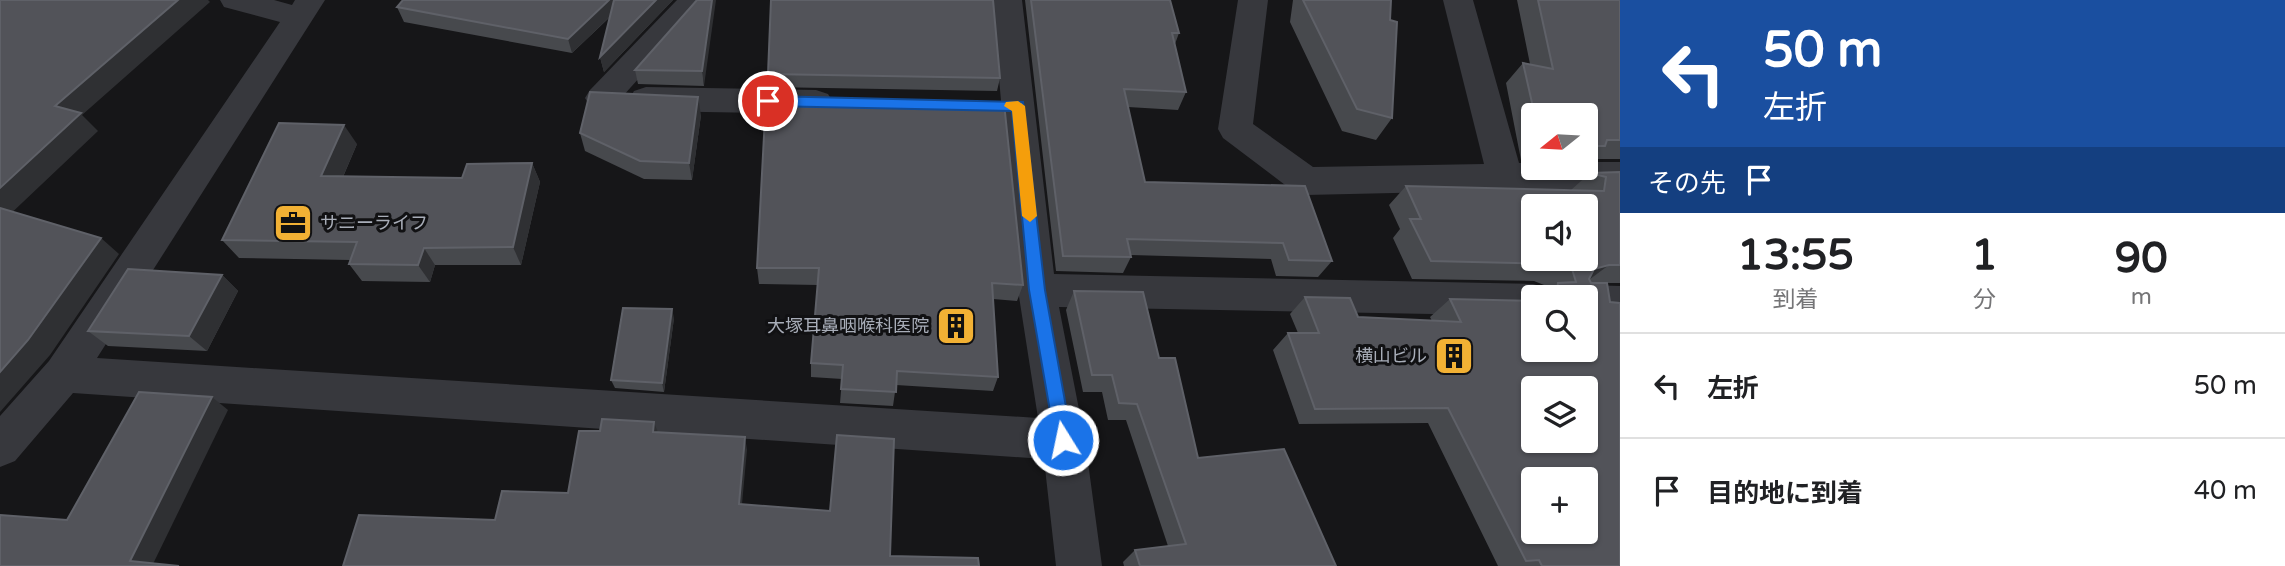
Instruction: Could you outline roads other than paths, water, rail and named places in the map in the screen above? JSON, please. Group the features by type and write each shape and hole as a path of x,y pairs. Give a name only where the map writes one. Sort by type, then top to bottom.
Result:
{"street":[{"path":"0,447 64,374 303,8 235,0"},
{"path":"694,0 602,98 852,103"},
{"path":"1007,0 1004,105 1063,440 1079,566"},
{"path":"1253,0 1235,129 1306,181 1620,175"},
{"path":"1458,0 1505,176"},
{"path":"1037,290 1521,300"},
{"path":"1598,302 1620,302"},
{"path":"64,374 1063,440"}],"place":[{"name":"サニーライフ","path":"293,223"},
{"name":"大塚耳鼻咽喉科医院","path":"956,326"},
{"name":"横山ビル","path":"1454,356"}]}
